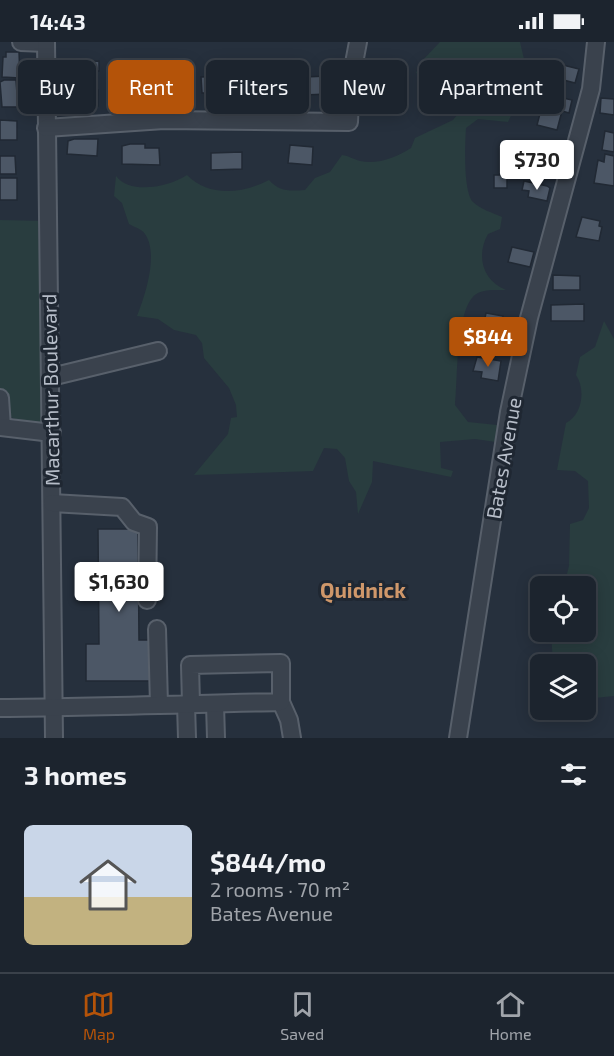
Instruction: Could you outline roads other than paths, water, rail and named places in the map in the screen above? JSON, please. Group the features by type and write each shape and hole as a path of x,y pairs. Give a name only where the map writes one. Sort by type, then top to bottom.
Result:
{"street":[{"path":"21,42 46,43"},
{"path":"46,128 164,120 350,122 351,79 358,42"},
{"name":"Bates Avenue","path":"458,738 509,412 530,318 591,89 596,42"},
{"name":"Macarthur Boulevard","path":"46,43 54,738"},
{"path":"51,377 158,351"},
{"path":"0,398 1,427 52,433"},
{"path":"52,503 122,507 134,522 148,527 147,600"},
{"path":"157,629 159,705"},
{"path":"187,738 190,665 280,663 281,702 289,720 292,738"},
{"path":"0,708 281,702"},
{"path":"215,704 216,738"}],"district":[{"name":"Quidnick","path":"363,589"}]}
